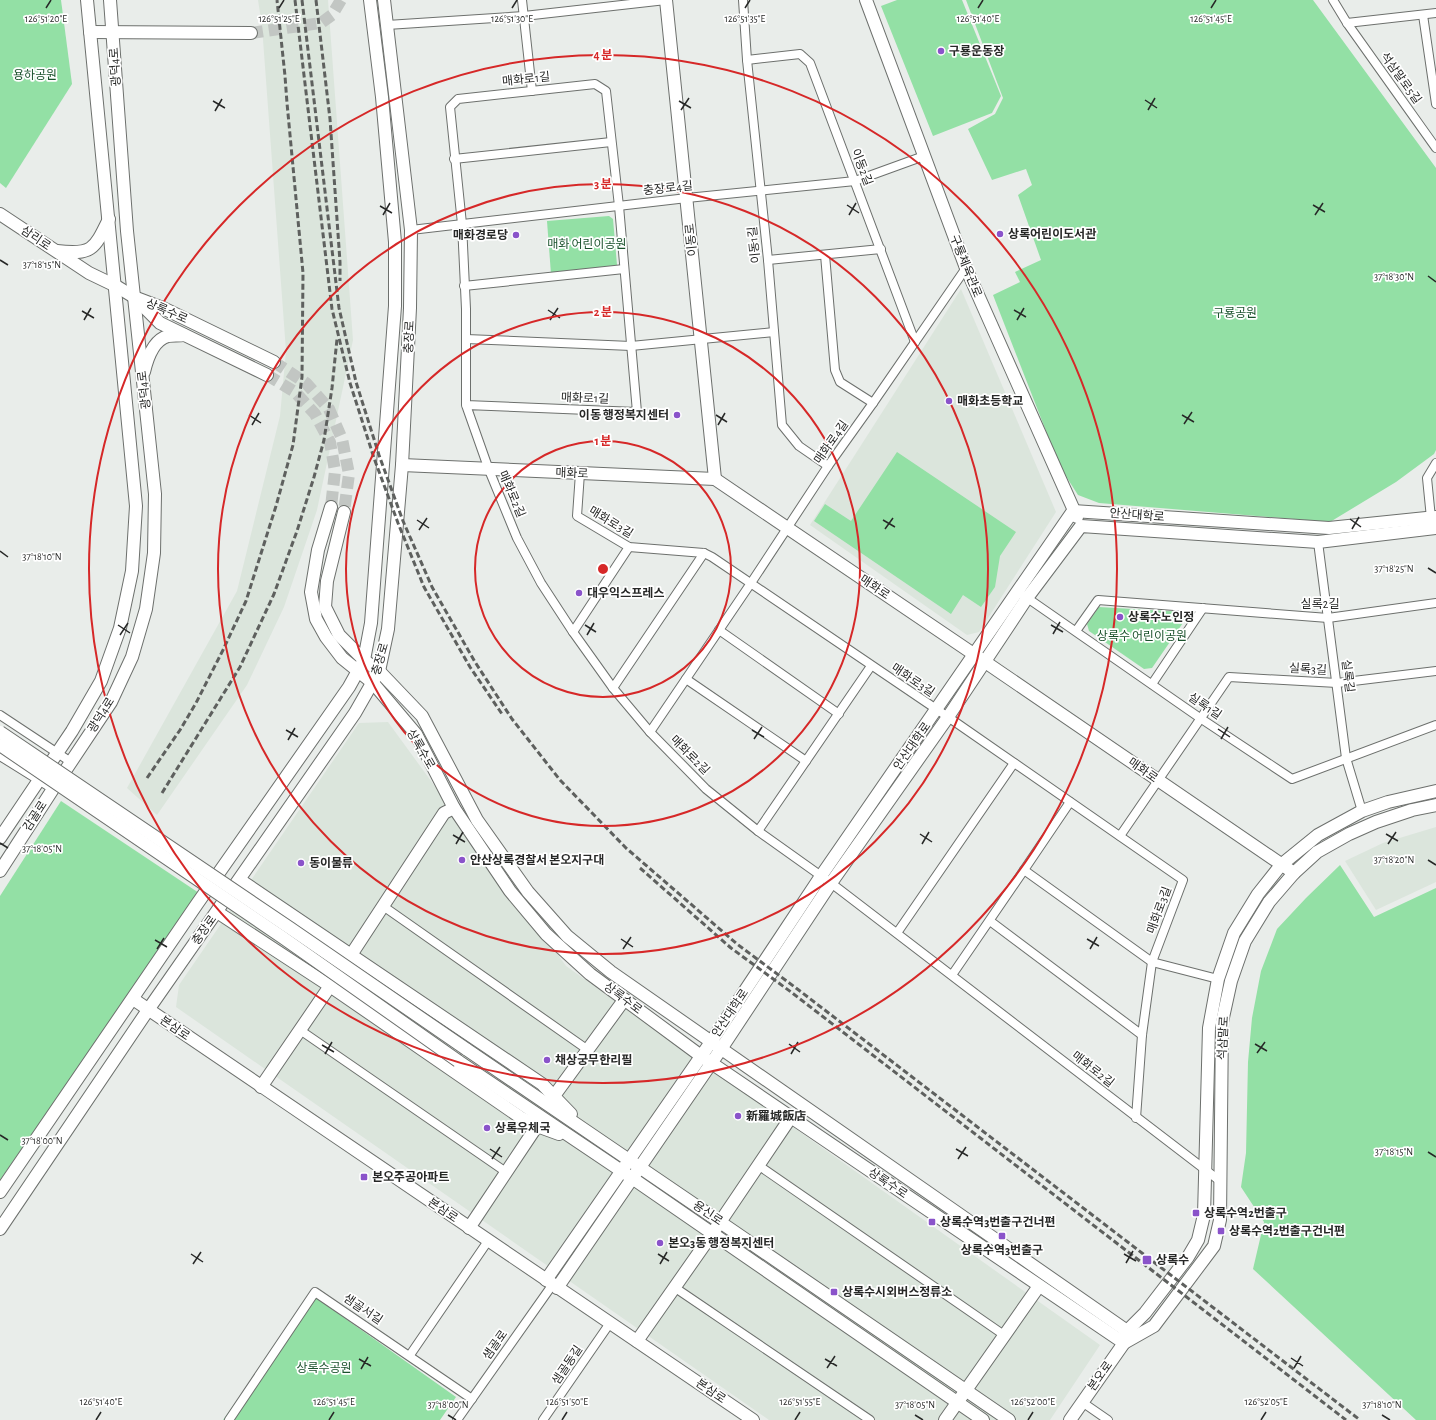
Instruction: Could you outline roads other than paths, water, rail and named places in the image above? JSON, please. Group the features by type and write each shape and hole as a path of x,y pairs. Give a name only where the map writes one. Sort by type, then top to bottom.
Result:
{"street":[{"name":"광덕4로","path":"57,753 72,731 101,681 120,628 132,571 136,506 116,286 87,0"},
{"name":"광덕4로","path":"71,762 111,702 132,657 146,609 154,553 155,494 127,231 110,0"},
{"name":"충장로","path":"0,1192 361,666 371,624 396,306 396,242 382,97 370,0"},
{"name":"충장로","path":"0,1229 148,1010 355,713 379,671 388,629 402,465 410,308 411,230 384,0"},
{"path":"522,0 532,91"},
{"path":"387,25 524,16 666,0"},
{"name":"이동로","path":"666,0 715,479"},
{"name":"이동1길","path":"743,0 747,60 768,260 782,424 799,446 828,466"},
{"name":"구룡체육관로","path":"866,0 966,268 1081,526"},
{"name":"석삼말로5길","path":"1332,0 1436,148"},
{"path":"1346,22 1436,13"},
{"name":"석삼말로5길","path":"1423,15 1436,104"},
{"path":"90,32 251,33"},
{"name":"이동2길","path":"747,60 800,54 810,63 915,342"},
{"name":"매화로1길","path":"466,405 637,412 619,206 606,91 595,84 458,99 450,107 454,158 462,224 466,309 466,405 489,470"},
{"path":"454,158 611,142"},
{"name":"충장로4길","path":"411,230 686,198 855,181 924,156"},
{"name":"삼리로","path":"0,214 89,273 116,286 134,297"},
{"path":"56,251 77,253 89,250 98,240 109,218"},
{"path":"768,260 881,249"},
{"path":"825,255 835,370 840,382 873,403"},
{"name":"매화로4길","path":"650,732 828,466 966,268"},
{"path":"464,286 624,269"},
{"name":"상록수로","path":"134,297 160,323 267,375"},
{"name":"상록수로","path":"134,297 163,308 274,362"},
{"path":"466,339 631,346 774,332"},
{"path":"142,378 146,359 157,342 167,337 185,335"},
{"path":"1434,521 1427,478 1436,463"},
{"name":"매화로","path":"402,465 715,479 1294,873"},
{"name":"매화로2길","path":"489,470 517,538 541,583 573,632 612,688 650,732 706,789 758,831 897,933 1220,1181"},
{"name":"매화로3길","path":"580,473 577,516 629,547 704,553 712,557 948,717 1183,880 1152,962 1142,1035 1136,1118"},
{"name":"상록수로","path":"331,507 318,550 311,592 316,619 326,637 342,658 361,666 379,671 422,716 477,820 533,898 567,936 611,972 1125,1337"},
{"name":"안산대학로","path":"552,1284 640,1167 721,1050 826,880 937,710 980,658 1023,595 1074,511 1329,528 1434,521"},
{"name":"상록수로","path":"344,512 327,581 325,607 339,635 372,683 416,734 454,808 510,891 546,934 590,974 711,1063 1039,1286 1125,1337"},
{"name":"안산대학로","path":"1023,595 1081,526 1318,542 1434,521"},
{"name":"실록길","path":"1318,542 1346,758 1362,811"},
{"path":"573,632 629,547"},
{"path":"612,688 704,553"},
{"name":"실록1길","path":"1023,595 1200,718 1292,779 1436,725"},
{"name":"실록2길","path":"1076,631 1098,600 1328,618 1436,603"},
{"path":"1152,684 1203,608"},
{"path":"719,630 839,714"},
{"name":"안산대학로","path":"552,1284 621,1171 701,1056 826,880 948,717 980,658"},
{"path":"758,831 871,666"},
{"name":"실록3길","path":"1200,718 1229,677 1337,683 1436,671"},
{"path":"686,678 806,761"},
{"path":"0,715 71,762"},
{"path":"1120,836 1200,718"},
{"name":"용신로","path":"0,732 290,928 1009,1420"},
{"name":"용신로","path":"0,746 282,937 458,1061 578,1141 983,1420"},
{"name":"감골로","path":"0,838 57,753"},
{"path":"0,756 52,789"},
{"name":"감골로","path":"0,871 71,762"},
{"path":"897,933 1014,763"},
{"name":"석삼말로","path":"1125,1337 1188,1257 1198,1240 1204,1215 1209,1028 1218,979 1234,933 1258,894 1281,865 1318,835 1362,811 1388,802 1436,791"},
{"path":"952,976 1070,802"},
{"name":"석삼말로","path":"1125,1337 1154,1326 1214,1246 1220,1220 1222,1022 1231,981 1245,941 1269,902 1294,873 1317,852 1349,834 1376,822 1412,810 1436,805"},
{"path":"352,955 444,813 454,808"},
{"path":"1024,870 1152,962 1218,979"},
{"path":"240,880 542,1084 586,1130"},
{"path":"383,906 588,1050"},
{"path":"217,912 330,986 520,1117 537,1126 578,1141"},
{"path":"990,921 1142,1035"},
{"path":"261,1087 330,986"},
{"name":"본삼로","path":"132,999 753,1420"},
{"path":"554,1096 624,1000"},
{"path":"300,1030 506,1172"},
{"path":"637,1340 712,1234 791,1117"},
{"path":"469,1228 537,1126"},
{"path":"758,1166 1004,1335"},
{"path":"472,1398 410,1356 488,1241"},
{"name":"샘골로","path":"457,1420 552,1284"},
{"path":"945,1420 1039,1286"},
{"path":"674,1287 870,1420"},
{"name":"샘골서길","path":"229,1420 315,1292 410,1356"},
{"name":"샘골동길","path":"543,1420 610,1323"},
{"name":"본오로","path":"1070,1420 1125,1337"},
{"path":"1082,1402 1108,1420"}],"tunnel":[{"path":"251,33 321,23 332,15 341,0"},
{"path":"274,362 306,383 329,409 342,439 349,474 344,512"},
{"path":"267,375 295,392 315,414 330,442 335,471 331,507"}],"railway":[{"path":"147,778 180,730 196,703 246,601 276,506 293,445 302,377 303,273 277,0"},
{"path":"295,0 332,309 350,383 374,458 424,587 470,667 502,714"},
{"path":"302,0 339,308 356,382 379,455 403,521 432,587 475,662 512,719 560,780 626,848 737,944 1360,1420"},
{"path":"316,0 330,119 340,281"},
{"path":"162,793 240,667 274,594 297,531 324,440 332,388 337,339"},
{"path":"640,868 731,948 791,992 1346,1420"}],"place":[{"name":"구룡운동장","path":"941,51"},
{"name":"상록어린이도서관","path":"1000,234"},
{"name":"매화경로당","path":"516,235"},
{"name":"매화초등학교","path":"949,401"},
{"name":"이동 행정복지센터","path":"677,415"},
{"name":"대우익스프레스","path":"579,593"},
{"name":"상록수노인정","path":"1120,617"},
{"name":"안산상록경찰서 본오지구대","path":"462,860"},
{"name":"동이물류","path":"301,863"},
{"name":"채상궁무한리필","path":"547,1060"},
{"name":"新羅城飯店","path":"738,1116"},
{"name":"상록우체국","path":"487,1128"},
{"name":"본오주공아파트","path":"364,1177"},
{"name":"상록수역2번출구","path":"1196,1213"},
{"name":"상록수역3번출구건너편","path":"932,1222"},
{"name":"상록수역2번출구건너편","path":"1221,1231"},
{"name":"상록수역3번출구","path":"1002,1236"},
{"name":"본오3동 행정복지센터","path":"660,1243"},
{"name":"상록수","path":"1147,1260"},
{"name":"상록수시외버스정류소","path":"834,1292"}],"park label":[{"name":"용하공원","path":"35,75"},
{"name":"매화 어린이공원","path":"587,244"},
{"name":"구룡공원","path":"1235,313"},
{"name":"상록수 어린이공원","path":"1142,636"},
{"name":"상록수공원","path":"324,1368"}]}
